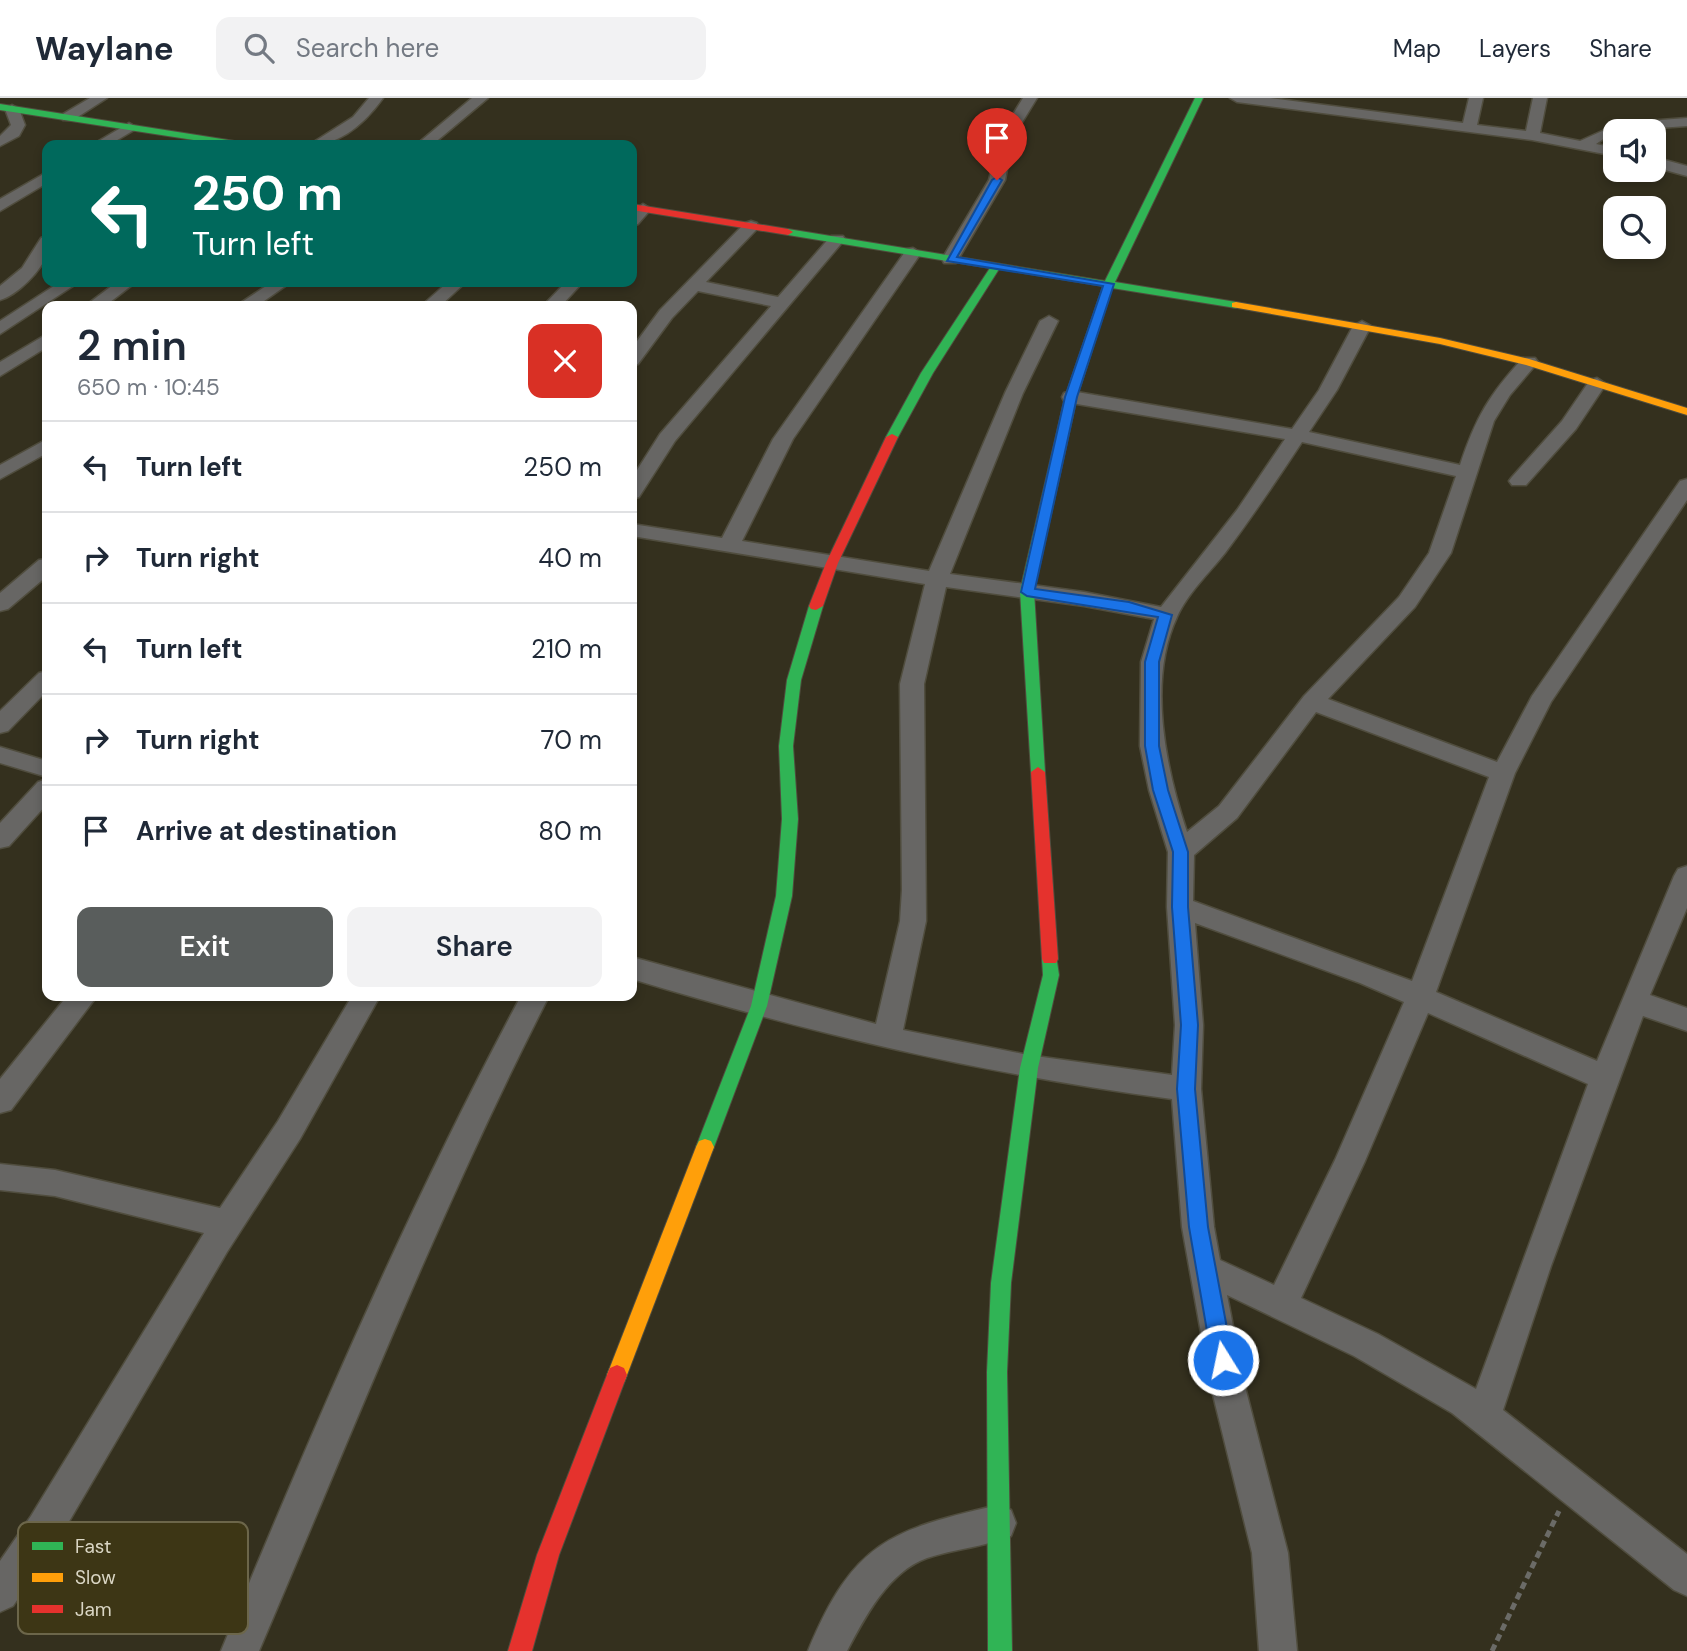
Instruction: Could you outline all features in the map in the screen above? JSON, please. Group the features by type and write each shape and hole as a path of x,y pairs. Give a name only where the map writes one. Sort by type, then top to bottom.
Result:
{"street":[{"path":"68,117 100,98"},
{"path":"324,140 358,120 376,98"},
{"path":"429,140 481,98"},
{"path":"950,259 997,180 1006,137 1030,98"},
{"path":"1000,1651 997,1372 1001,1283 1029,1068 1051,975 1027,592 1071,397 1109,284 1199,98"},
{"path":"1237,98 1469,127 1603,149"},
{"path":"1469,127 1476,98"},
{"path":"1532,136 1540,98"},
{"path":"6,108 129,127 183,140"},
{"path":"0,142 14,133 18,125 6,108"},
{"path":"1584,145 1613,128 1687,122"},
{"path":"107,140 129,127"},
{"path":"1666,165 1687,170"},
{"path":"0,206 42,180"},
{"path":"638,208 1362,326 1529,362 1687,412"},
{"path":"637,353 666,314 751,226"},
{"path":"637,485 667,438 836,239"},
{"path":"0,295 28,271 42,250"},
{"path":"729,546 782,439 913,253"},
{"path":"520,1651 548,1555 759,1006 784,896 790,820 786,746 794,680 832,563 883,455 927,373 996,266"},
{"path":"695,285 783,303"},
{"path":"42,301 63,287"},
{"path":"101,301 121,287"},
{"path":"253,301 275,287"},
{"path":"436,301 452,287"},
{"path":"557,301 570,287"},
{"path":"0,329 42,301"},
{"path":"887,1038 914,901 912,684 937,579 1014,393 1049,321"},
{"path":"1278,1651 1270,1553 1227,1383 1198,1227 1186,1089 1189,1025 1180,907 1181,852 1161,790 1152,746 1152,662 1166,615 1244,514 1328,390 1362,326"},
{"path":"0,337 41,343"},
{"path":"0,370 41,343"},
{"path":"1181,852 1228,812 1312,701 1407,602 1440,553 1483,421 1502,392 1529,362"},
{"path":"1520,481 1569,425 1597,384"},
{"path":"1071,397 1295,435 1466,472"},
{"path":"0,473 42,448"},
{"path":"1282,1303 1350,1161 1420,998 1503,773 1540,701 1687,485"},
{"path":"637,531 937,579 1095,600 1166,615"},
{"path":"0,604 42,569"},
{"path":"0,725 42,683"},
{"path":"1312,701 1400,737 1503,773"},
{"path":"0,755 42,768"},
{"path":"0,839 42,793"},
{"path":"1483,1417 1634,1001 1687,876"},
{"path":"1180,907 1331,961 1605,1078"},
{"path":"637,969 759,1006 887,1038 1029,1068 1186,1089"},
{"path":"0,1101 79,1001"},
{"path":"48,1522 228,1224 289,1130 363,1001"},
{"path":"248,1633 312,1489 404,1263 532,1001"},
{"path":"1634,1001 1687,1020"},
{"path":"0,1177 55,1183 228,1224"},
{"path":"1206,1269 1282,1303 1424,1376 1576,1487 1687,1577"},
{"path":"827,1651 855,1597 888,1562 922,1542 998,1523"},
{"path":"0,1593 18,1567"},
{"path":"240,1651 248,1634"}],"path":[{"path":"1492,1651 1563,1503 1576,1487"}],"traffic: fast":[{"path":"1038,772 1027,591 1071,397 1109,283 1199,98"},
{"path":"0,107 209,140"},
{"path":"788,232 1236,305"},
{"path":"892,437 927,373 996,266"},
{"path":"705,1147 759,1006 784,896 790,819 786,746 794,680 816,606"},
{"path":"1000,1651 997,1372 1001,1283 1029,1068 1051,975 1050,959"}],"traffic: slow":[{"path":"1236,305 1440,341 1529,362 1687,412"},
{"path":"617,1375 705,1147"}],"traffic: jam":[{"path":"637,208 788,232"},
{"path":"816,606 832,563 892,437"},
{"path":"1038,772 1050,959"},
{"path":"520,1651 548,1555 617,1375"}],"route":[{"path":"997,180 950,259 1109,284 1071,397 1027,592 1084,598 1166,615 1156,641 1152,662 1152,746 1161,790 1181,852 1180,907 1189,1025 1186,1089 1198,1227 1223,1360"}]}
